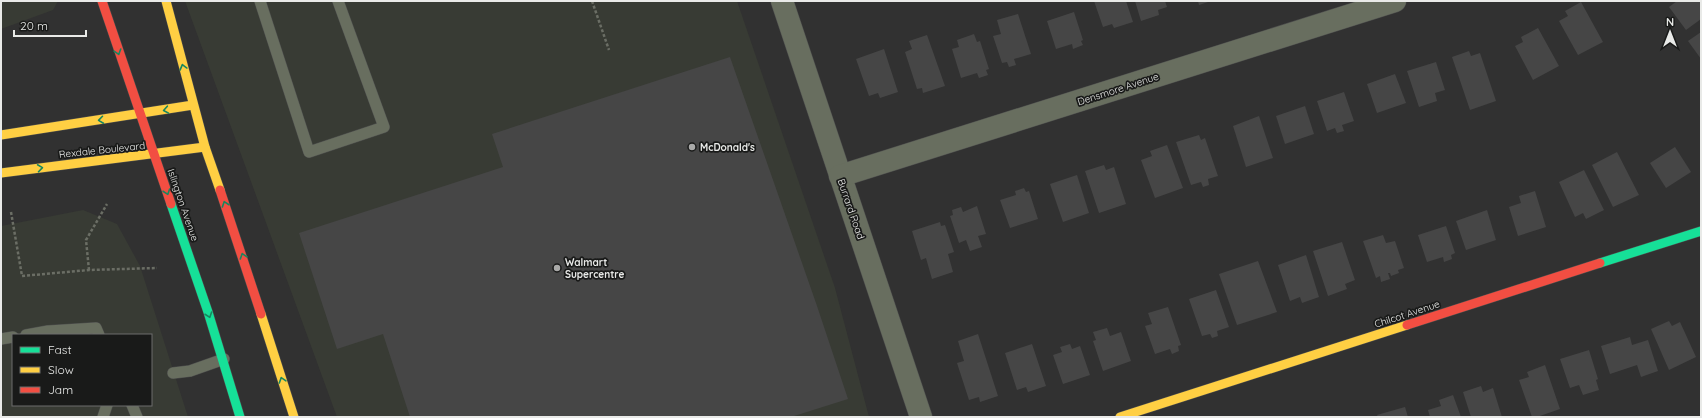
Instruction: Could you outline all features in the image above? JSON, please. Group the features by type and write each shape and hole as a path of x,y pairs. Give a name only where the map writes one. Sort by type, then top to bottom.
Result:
{"main road":[{"name":"Islington Avenue","path":"102,1 124,72 155,155 224,359 240,417"},
{"path":"166,1 205,147 238,241 294,417"},
{"path":"1,135 193,105"},
{"name":"Rexdale Boulevard","path":"1,173 104,159 155,155 205,147"},
{"name":"Chilcot Avenue","path":"1120,417 1701,231"}],"street":[{"name":"Burrard Road","path":"782,1 921,417"},
{"name":"Densmore Avenue","path":"840,176 1395,1"}],"lane":[{"path":"260,1 309,152 384,127 338,1"},
{"path":"32,334 48,331 96,328 99,334"},
{"path":"1,339 12,337"},
{"path":"173,373 190,371 224,359"},
{"path":"103,417 107,406"},
{"path":"132,406 137,417"}],"path":[{"path":"592,1 609,50"},
{"path":"89,270 86,240 107,204"},
{"path":"11,212 22,276 89,270 157,268"}],"shaded area":[{"path":"1,1 58,1 53,10 1,29"},
{"path":"185,1 737,1 835,288 869,417 337,417"},
{"path":"83,210 117,224 140,266 188,417 1,417 1,226"}],"building":[{"path":"1094,1 1126,1 1133,22 1114,28 1112,24 1103,27"},
{"path":"1135,1 1165,1 1167,7 1158,10 1159,15 1141,21"},
{"path":"1198,1 1211,1 1199,5"},
{"path":"1677,1 1701,1 1701,19 1686,30 1669,7"},
{"path":"1581,2 1603,42 1578,55 1559,21 1568,16 1565,11"},
{"path":"1074,12 1083,40 1081,41 1083,45 1073,49 1072,44 1056,49 1047,21"},
{"path":"1018,14 1031,54 1014,59 1016,65 1009,67 1007,62 1002,63 993,36 1001,34 997,20"},
{"path":"1538,28 1559,66 1533,80 1515,46 1523,42 1521,37"},
{"path":"1701,32 1701,59 1688,41"},
{"path":"974,34 977,42 980,41 989,69 986,70 988,75 979,78 977,73 961,78 952,49 959,47 957,40"},
{"path":"927,35 945,86 923,93 922,88 917,89 905,52 912,49 909,41"},
{"path":"884,49 898,92 880,98 878,93 869,96 856,59"},
{"path":"1469,51 1471,56 1480,53 1496,101 1470,110 1452,57"},
{"name":"Walmart Supercentre","path":"730,57 848,399 791,417 410,417 383,334 337,349 299,233 503,167 492,134"},
{"path":"1436,62 1445,90 1435,93 1437,101 1419,107 1407,71"},
{"path":"1395,74 1406,103 1377,113 1367,84"},
{"path":"1344,92 1354,121 1342,125 1344,131 1337,133 1335,128 1327,131 1317,101"},
{"path":"1305,106 1314,134 1285,144 1276,116"},
{"path":"1259,116 1273,158 1246,167 1233,126"},
{"path":"1199,135 1201,140 1205,138 1218,176 1208,179 1209,185 1203,187 1201,182 1191,185 1176,142"},
{"path":"1167,145 1183,188 1155,198 1141,160 1152,156 1150,151"},
{"path":"1675,147 1691,172 1666,188 1650,163"},
{"path":"1617,152 1639,195 1613,207 1592,165"},
{"path":"1104,165 1106,170 1114,167 1126,204 1099,213 1085,171"},
{"path":"1584,170 1604,210 1586,219 1583,213 1575,217 1559,182"},
{"path":"1077,175 1089,213 1063,222 1050,184"},
{"path":"1024,188 1026,192 1029,191 1038,219 1010,228 1000,200 1016,195 1015,191"},
{"path":"1535,191 1546,227 1518,236 1509,207 1521,203 1519,196"},
{"path":"977,206 986,234 978,236 982,247 970,251 966,240 959,243 950,216 953,215 952,210 961,207 963,212"},
{"path":"1487,210 1496,240 1466,250 1456,221"},
{"path":"940,222 941,226 945,225 954,252 948,254 953,272 932,279 926,258 921,260 912,231"},
{"path":"1446,226 1455,253 1451,255 1452,259 1444,262 1443,257 1427,262 1418,235"},
{"path":"1383,235 1386,243 1395,241 1404,268 1398,270 1399,273 1391,276 1390,273 1388,273 1390,279 1381,282 1380,276 1376,278 1363,241"},
{"path":"1342,242 1355,280 1345,284 1347,289 1328,296 1313,251"},
{"path":"1306,255 1319,297 1302,303 1300,297 1290,301 1278,265"},
{"path":"1258,261 1277,312 1237,325 1219,274"},
{"path":"1216,290 1229,327 1217,331 1218,336 1212,338 1210,334 1202,336 1189,299"},
{"path":"1168,307 1181,345 1178,346 1179,351 1172,354 1170,349 1155,354 1145,326 1152,324 1148,313"},
{"path":"1669,321 1672,326 1680,322 1696,357 1669,370 1651,329"},
{"path":"1107,328 1110,336 1121,332 1131,361 1103,371 1093,341 1096,340 1093,332"},
{"path":"978,334 998,396 980,402 979,397 969,400 957,363 964,361 958,341"},
{"path":"1630,337 1632,345 1648,340 1658,371 1641,377 1637,365 1610,374 1601,346"},
{"path":"1032,344 1046,386 1028,392 1026,387 1017,390 1005,353"},
{"path":"1070,344 1072,349 1080,346 1090,375 1063,384 1053,355 1062,352 1060,347"},
{"path":"1589,350 1598,379 1596,380 1599,390 1583,395 1579,385 1570,388 1560,359"},
{"path":"1545,365 1560,409 1537,417 1532,417 1519,380 1529,377 1527,372"},
{"path":"1481,386 1483,392 1493,388 1502,417 1471,417 1463,392"},
{"path":"1453,395 1461,417 1430,417 1428,410 1441,406 1439,400"},
{"path":"1405,407 1408,417 1378,417 1377,415"}],"traffic: fast":[{"path":"171,204 208,312 240,417"},
{"path":"1600,263 1701,231"}],"traffic: slow":[{"path":"166,1 205,147 220,190"},
{"path":"1,135 193,105"},
{"path":"1,173 205,147"},
{"path":"261,314 294,417"},
{"path":"1120,417 1407,325"}],"traffic: jam":[{"path":"102,1 171,204"},
{"path":"220,190 261,314"},
{"path":"1407,325 1600,263"}],"place":[{"name":"McDonald's","path":"692,147"},
{"name":"Walmart Supercentre","path":"557,268"}]}
